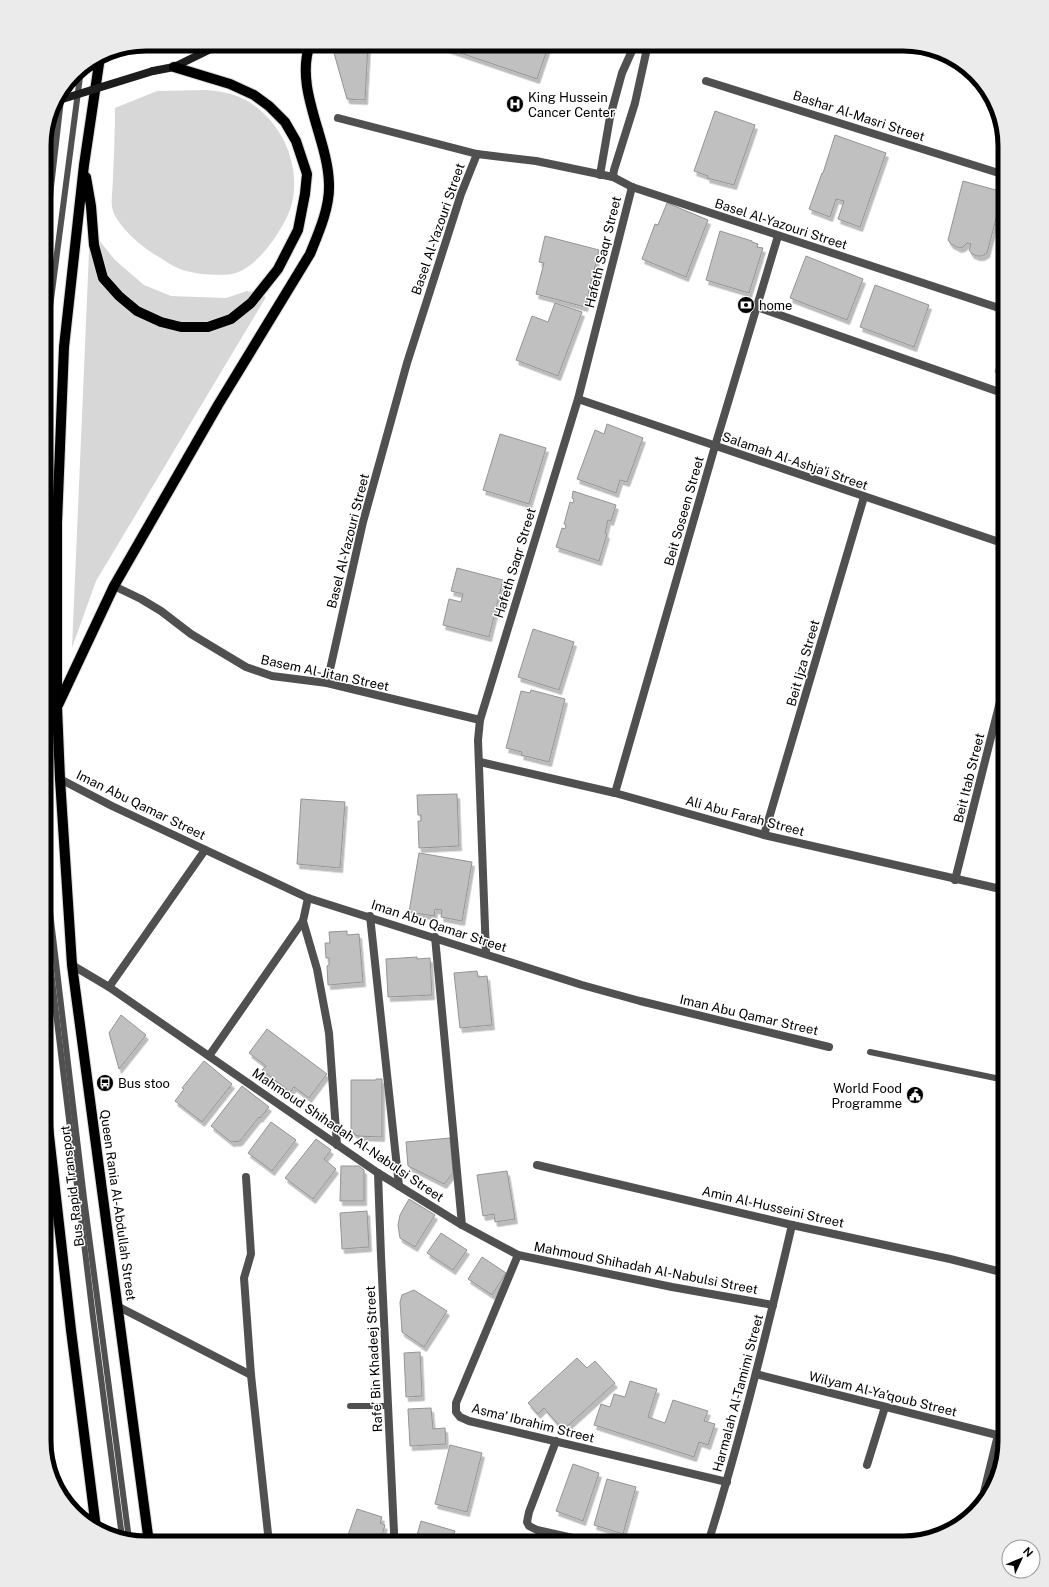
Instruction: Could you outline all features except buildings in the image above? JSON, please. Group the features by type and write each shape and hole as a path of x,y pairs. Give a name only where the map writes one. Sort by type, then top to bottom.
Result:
{"main road":[{"path":"64,98 153,71 174,67 207,51"},
{"path":"57,707 114,586 218,405 310,254 320,231 330,185 327,163 306,79 308,51"},
{"name":"Queen Rania Al-Abdullah Street","path":"99,63 84,165 64,348 57,524 57,707 72,965 119,1307 148,1536"},
{"path":"84,165 91,206 94,245 103,278 119,296 137,311 161,322 181,327 208,326 231,319 251,303 278,269 298,230 307,174 296,141 285,122 269,106 254,95 230,84 174,67"},
{"path":"51,1153 71,1330 95,1521"}],"street":[{"path":"600,175 610,117 622,72 632,51"},
{"path":"613,177 635,102 646,51"},
{"name":"Bashar Al-Masri Street","path":"706,80 998,173"},
{"path":"338,118 477,154"},
{"name":"Basel Al-Yazouri Street","path":"327,684 363,522 407,363 461,194 477,154 536,161 613,177 632,187 998,308"},
{"name":"Hafeth Saqr Street","path":"486,954 478,740 480,720 578,400 632,187"},
{"name":"Beit Soseen Street","path":"615,793 715,446 778,236"},
{"path":"757,308 998,392"},
{"name":"Salamah Al-Ashja'i Street","path":"578,400 998,542"},
{"name":"Beit Ijza Street","path":"764,835 864,497"},
{"name":"Basem Al-Jitan Street","path":"114,586 141,599 192,634 246,667 272,676 327,684 480,720"},
{"name":"Beit Itab Street","path":"955,880 998,710"},
{"name":"Ali Abu Farah Street","path":"480,762 615,793 764,835 955,880 998,889"},
{"name":"Iman Abu Qamar Street","path":"60,778 112,806 308,898 640,1001 829,1047"},
{"path":"109,987 205,850"},
{"path":"209,1056 303,921 308,898"},
{"path":"370,916 398,1186"},
{"path":"303,921 317,969 329,1033 337,1145"},
{"path":"435,937 462,1225"},
{"name":"Mahmoud Shihadah Al-Nabulsi Street","path":"72,965 109,987 378,1173 462,1225 518,1255 672,1287 773,1305"},
{"name":"Amin Al-Husseini Street","path":"537,1165 792,1225 950,1259 998,1271"},
{"name":"Rafe’ Bin Khadeej Street","path":"378,1173 394,1536"},
{"path":"246,1177 252,1254 244,1278 251,1375 268,1536"},
{"name":"Harmalah Al-Tamimi Street","path":"710,1536 727,1482 756,1374 792,1225"},
{"name":"Asma’ Ibrahim Street","path":"518,1255 456,1403 456,1412 469,1421 727,1482"},
{"path":"119,1307 251,1375"},
{"name":"Wilyam Al-Ya’qoub Street","path":"756,1374 998,1435"},
{"path":"867,1465 885,1407"},
{"path":"556,1442 529,1512 527,1522 529,1526 537,1530 564,1536"},
{"path":"985,1489 997,1448"}],"lane":[{"path":"51,299 80,78"},
{"path":"51,187 60,105"},
{"name":"Bus Rapid Transport","path":"51,920 84,1198 128,1534"},
{"name":"Bus Rapid Transport","path":"51,972 92,1310 121,1533"},
{"path":"870,1052 998,1079"},
{"path":"350,1406 388,1406"}],"shaded area":[{"path":"206,90 235,95 257,108 269,119 279,132 292,162 294,194 290,210 283,225 274,239 253,263 236,273 231,274 199,274 177,268 153,253 131,236 118,221 112,207 115,108 157,91"},
{"path":"90,229 115,260 144,285 171,296 226,298 247,291 266,297 96,581 72,648"}],"place":[{"name":"King Hussein Cancer Center","path":"515,104"},
{"name":"home","path":"746,305"},
{"name":"Bus stoo","path":"105,1083"},
{"name":"World Food Programme","path":"915,1095"}]}
